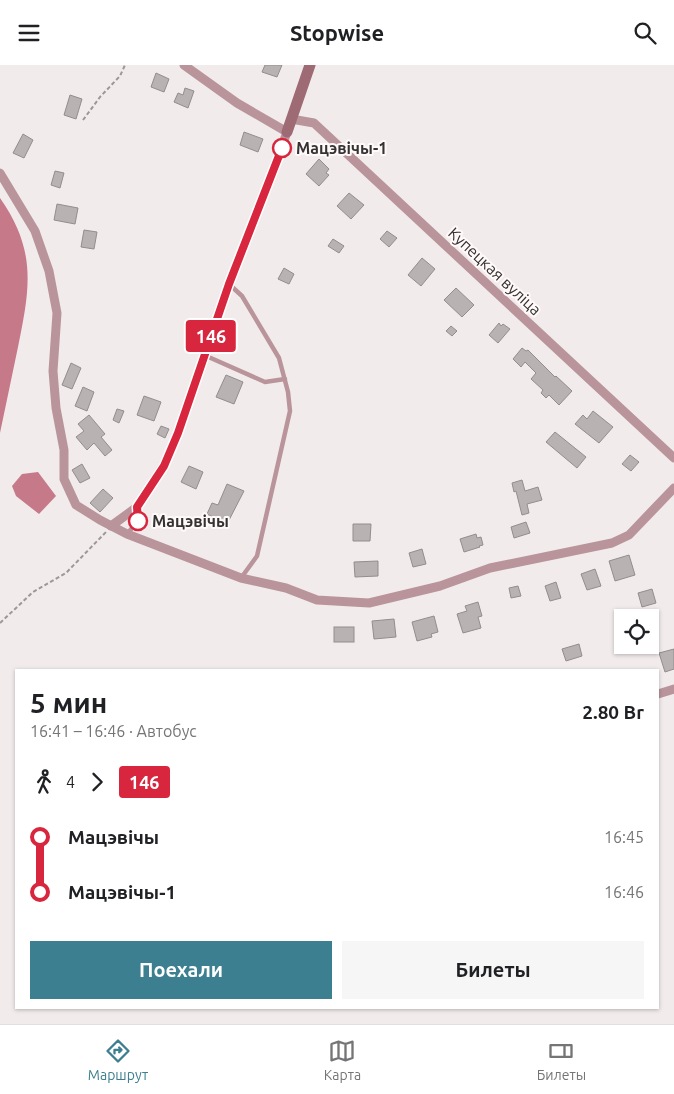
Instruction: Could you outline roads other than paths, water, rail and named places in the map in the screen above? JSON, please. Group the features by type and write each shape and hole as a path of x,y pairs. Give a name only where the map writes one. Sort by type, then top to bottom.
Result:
{"street":[{"path":"184,65 237,103 287,132"},
{"path":"111,527 137,507 164,466 178,433 229,284 271,177 310,65"},
{"name":"Купецкая вуліца","path":"291,119 314,123 674,458"},
{"path":"0,173 35,231 50,271 57,313 53,371 56,408 64,450 64,479 76,505 111,527 241,578 286,588 317,600 369,603 440,586 490,568 612,543 628,535 674,487"},
{"path":"659,694 674,689"}],"lane":[{"path":"229,284 242,296 279,358 288,392 290,411 257,556 241,578"},
{"path":"204,355 265,382 285,379"},
{"path":"127,534 138,521 137,507"}],"place":[{"name":"Мацэвічы-1","path":"282,148"},
{"name":"Мацэвічы","path":"138,521"}]}
